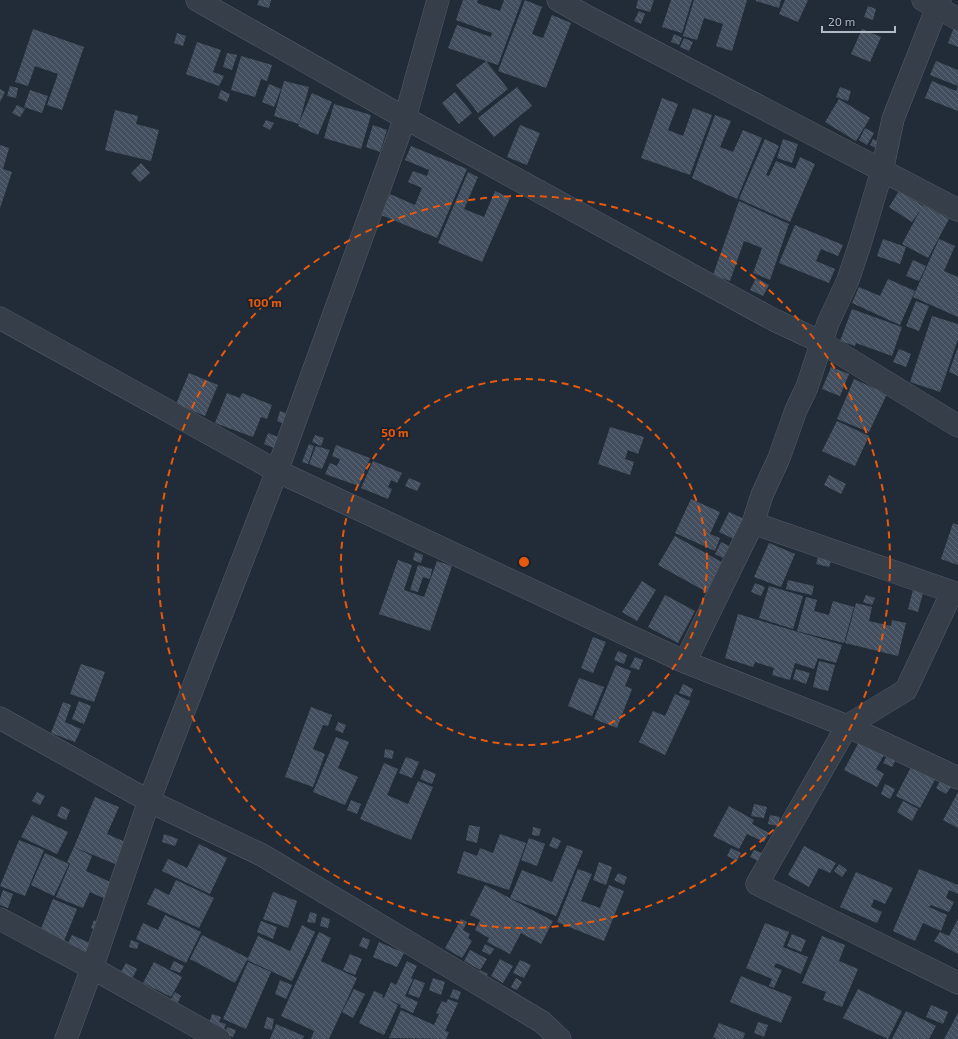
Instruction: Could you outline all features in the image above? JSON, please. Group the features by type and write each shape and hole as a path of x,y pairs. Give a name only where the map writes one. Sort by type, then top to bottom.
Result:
{"street":[{"path":"197,0 406,118 774,320 821,342 958,426"},
{"path":"66,1039 149,801 277,471 406,118 438,0"},
{"path":"558,0 588,18 958,210"},
{"path":"685,662 753,523 762,495 779,458 796,410 807,387 828,323 848,280 882,171 893,120 934,3 958,19"},
{"path":"0,318 277,471 685,662 847,726 958,778"},
{"path":"753,523 955,593 906,690 847,726 757,884 958,983"},
{"path":"0,718 149,801 262,855 542,1022 560,1039"},
{"path":"0,920 92,968 219,1039"}],"building":[{"path":"259,0 271,0 269,8 257,5"},
{"path":"463,0 478,0 477,3 500,11 504,0 522,0 498,65 448,48 457,25 491,37 492,33 456,20"},
{"path":"525,0 542,7 532,34 543,38 552,15 571,23 546,88 498,71"},
{"path":"638,0 654,0 650,12 636,8"},
{"path":"671,0 692,0 682,33 662,27"},
{"path":"694,0 747,0 732,51 716,46 723,24 704,18 697,40 683,36"},
{"path":"756,0 781,0 779,8"},
{"path":"785,0 808,0 798,22 779,14"},
{"path":"868,6 876,9 873,20 864,17"},
{"path":"639,11 645,14 641,24 634,21"},
{"path":"954,27 958,29 958,47 948,43"},
{"path":"33,29 84,47 62,110 47,105 58,74 35,66 28,86 15,82"},
{"path":"862,29 881,37 870,62 851,54"},
{"path":"177,33 186,36 183,46 174,43"},
{"path":"674,34 682,38 679,45 671,42"},
{"path":"684,38 693,42 689,51 680,47"},
{"path":"197,42 221,50 213,72 224,76 219,86 186,74"},
{"path":"227,53 237,55 232,70 223,67"},
{"path":"241,56 272,65 267,81 261,79 255,97 231,90"},
{"path":"486,61 508,89 478,113 456,85"},
{"path":"936,61 958,70 958,86 930,75"},
{"path":"284,81 309,87 299,123 312,93 332,102 318,135 298,126 299,124 274,116"},
{"path":"932,81 956,91 958,86 958,111 925,98"},
{"path":"269,84 281,89 274,107 262,102"},
{"path":"10,86 18,88 16,98 7,96"},
{"path":"517,87 532,106 494,137 478,118"},
{"path":"840,87 851,91 848,101 836,97"},
{"path":"0,89 5,92 0,102"},
{"path":"30,90 48,96 42,113 24,107"},
{"path":"221,90 230,94 227,102 218,98"},
{"path":"455,92 472,113 459,124 442,103"},
{"path":"662,98 678,104 668,130 683,136 693,108 712,115 690,175 641,158"},
{"path":"839,99 870,118 856,141 825,122"},
{"path":"334,104 371,115 361,149 324,138"},
{"path":"17,105 25,109 20,117 12,113"},
{"path":"115,110 138,116 136,124 159,130 151,161 105,150"},
{"path":"715,115 731,121 720,147 733,152 743,130 762,138 737,199 692,178"},
{"path":"266,120 274,123 270,130 263,126"},
{"path":"373,125 387,130 380,152 366,147"},
{"path":"520,125 540,133 527,165 507,157"},
{"path":"865,128 874,133 867,145 859,140"},
{"path":"765,139 779,146 766,175 769,176 776,161 795,169 800,157 815,164 790,222 739,199"},
{"path":"783,139 798,144 792,163 777,158"},
{"path":"873,139 880,142 878,149 870,145"},
{"path":"0,145 9,148 3,169 12,172 0,208"},
{"path":"411,146 467,169 437,238 381,215 390,194 415,205 422,188 408,182 413,171 427,176 429,170 405,160"},
{"path":"141,163 150,173 140,182 131,173"},
{"path":"468,172 478,177 464,209 484,217 495,191 510,198 482,262 438,243"},
{"path":"899,191 923,206 912,222 889,207"},
{"path":"739,201 789,224 770,280 753,273 762,248 744,241 730,281 713,275"},
{"path":"923,205 949,219 928,258 902,244"},
{"path":"795,225 843,245 838,256 821,249 816,261 835,269 829,283 779,263"},
{"path":"883,239 906,247 900,264 877,256"},
{"path":"939,239 955,246 944,271 958,277 958,317 913,297"},
{"path":"913,260 926,266 919,281 906,276"},
{"path":"756,278 769,285 763,296 750,290"},
{"path":"888,279 915,291 900,325 852,303 859,287 880,296"},
{"path":"916,301 929,306 919,331 906,326"},
{"path":"852,309 902,327 892,356 856,343 855,346 840,341"},
{"path":"932,316 958,324 958,339 940,392 910,382"},
{"path":"958,347 958,376 949,372"},
{"path":"899,349 911,354 906,367 893,362"},
{"path":"831,367 849,374 840,396 822,389"},
{"path":"189,373 218,385 205,416 176,404"},
{"path":"854,379 887,394 869,432 837,419"},
{"path":"227,393 240,398 242,393 272,405 267,419 261,417 253,437 215,423"},
{"path":"280,411 288,414 284,424 277,421"},
{"path":"837,421 869,436 855,466 822,451"},
{"path":"610,427 644,437 638,454 628,450 625,459 634,462 630,475 598,464"},
{"path":"268,433 278,437 274,448 264,444"},
{"path":"315,435 324,438 321,446 312,442"},
{"path":"309,444 314,446 308,464 302,462"},
{"path":"336,445 370,458 359,486 325,474 330,463 337,466 340,459 332,456"},
{"path":"316,446 330,450 322,469 309,464"},
{"path":"373,461 402,473 397,483 391,480 388,487 392,489 388,499 361,488"},
{"path":"829,475 846,484 841,494 824,485"},
{"path":"409,478 421,483 417,491 405,486"},
{"path":"691,499 720,512 710,534 720,538 715,551 675,533"},
{"path":"729,512 744,519 734,539 719,532"},
{"path":"953,523 958,525 958,565 941,559"},
{"path":"675,536 727,565 710,594 658,565"},
{"path":"721,542 729,546 723,558 715,554"},
{"path":"769,543 795,554 781,587 754,577"},
{"path":"820,551 833,555 829,567 816,564"},
{"path":"415,552 423,555 421,563 413,560"},
{"path":"398,560 412,565 404,590 424,597 437,561 452,566 430,631 379,614"},
{"path":"418,565 432,569 430,579 423,577 418,592 410,590"},
{"path":"788,580 814,586 812,595 786,589"},
{"path":"642,581 656,590 637,621 622,612"},
{"path":"755,583 765,587 761,596 751,592"},
{"path":"769,586 803,596 793,629 759,618"},
{"path":"914,586 924,589 918,612 908,609"},
{"path":"665,595 695,611 678,643 648,627"},
{"path":"866,595 875,598 872,605 863,602"},
{"path":"806,597 817,600 814,611 829,615 833,601 854,607 844,643 797,631"},
{"path":"856,603 872,607 869,621 891,626 892,620 906,623 898,656 845,643"},
{"path":"738,614 842,645 836,663 818,658 814,669 795,663 790,680 772,675 774,668 755,662 753,667 725,658"},
{"path":"593,637 606,642 593,673 581,668"},
{"path":"618,651 627,655 624,664 614,660"},
{"path":"635,657 643,660 639,670 630,667"},
{"path":"819,661 835,665 828,691 813,687"},
{"path":"81,664 105,672 94,702 70,694"},
{"path":"616,665 631,671 625,686 632,689 617,728 594,719"},
{"path":"796,669 810,673 806,684 793,679"},
{"path":"579,678 604,687 592,716 568,706"},
{"path":"683,684 693,689 690,697 679,693"},
{"path":"675,694 690,701 665,755 639,742 653,711 665,716"},
{"path":"79,701 91,706 84,724 72,719"},
{"path":"63,702 71,705 65,722 81,729 75,742 51,733"},
{"path":"311,707 332,715 328,726 323,725 313,749 325,754 313,787 285,777"},
{"path":"338,722 346,725 343,733 335,730"},
{"path":"862,736 887,749 876,769 884,774 877,787 844,770"},
{"path":"336,737 349,742 338,768 358,777 345,805 313,792"},
{"path":"385,749 394,751 392,759 384,757"},
{"path":"891,749 899,753 892,767 883,763"},
{"path":"406,757 419,762 412,778 399,773"},
{"path":"914,761 938,774 920,808 896,796"},
{"path":"384,763 398,769 387,795 408,804 418,781 433,787 411,840 360,819"},
{"path":"424,769 436,774 432,784 420,779"},
{"path":"943,777 953,784 946,794 936,788"},
{"path":"885,784 895,789 890,799 881,794"},
{"path":"37,792 45,796 40,805 32,801"},
{"path":"958,792 958,828 943,820"},
{"path":"95,797 119,807 107,834 130,844 120,866 74,847"},
{"path":"351,800 361,804 357,814 347,810"},
{"path":"903,801 918,809 912,821 897,812"},
{"path":"754,804 767,807 764,818 751,816"},
{"path":"61,806 70,810 66,820 57,816"},
{"path":"729,806 754,820 752,824 769,833 764,842 747,834 739,849 713,836"},
{"path":"32,815 68,832 57,854 21,837"},
{"path":"770,815 780,817 778,826 768,824"},
{"path":"469,825 480,827 477,843 466,840"},
{"path":"533,827 541,829 539,836 532,835"},
{"path":"164,834 178,839 175,846 162,842"},
{"path":"500,834 526,843 509,890 457,873 464,851 477,856 480,848 493,853"},
{"path":"553,837 561,841 557,849 549,846"},
{"path":"529,838 545,844 537,866 521,860"},
{"path":"19,840 44,850 25,896 0,886"},
{"path":"199,844 227,858 210,894 162,871 168,859 187,868"},
{"path":"567,845 583,851 556,916 510,898 522,870 552,882"},
{"path":"804,846 836,863 830,873 819,868 809,887 788,875"},
{"path":"74,847 92,856 86,871 119,886 112,902 90,892 83,908 56,897 70,864 67,862"},
{"path":"731,848 741,853 737,861 727,856"},
{"path":"754,850 762,853 758,861 750,857"},
{"path":"45,853 69,864 54,896 31,885"},
{"path":"599,862 612,867 606,885 593,880"},
{"path":"839,864 847,870 842,877 834,871"},
{"path":"578,869 592,874 581,901 600,908 609,885 624,891 604,941 557,922"},
{"path":"919,869 958,885 958,894 949,890 946,898 954,902 949,912 931,905 929,907 947,915 941,931 923,923 915,941 893,931"},
{"path":"856,872 893,888 885,904 874,899 871,907 882,912 877,923 840,907"},
{"path":"618,873 627,877 624,885 614,880"},
{"path":"176,880 214,898 199,928 147,904 155,888 169,895"},
{"path":"485,885 553,921 541,944 521,933 510,954 487,942 489,938 475,930 480,920 470,915"},
{"path":"3,890 13,894 8,908 0,905"},
{"path":"273,892 297,901 288,928 263,919"},
{"path":"53,899 77,909 64,941 40,931"},
{"path":"310,912 317,914 315,923 307,922"},
{"path":"165,915 201,932 186,963 136,939 143,923 158,930"},
{"path":"322,917 330,919 328,928 320,926"},
{"path":"461,919 467,922 463,930 470,934 468,938 472,941 462,958 445,948"},
{"path":"958,919 958,954 934,941 940,932 949,936"},
{"path":"94,920 101,924 98,931 91,928"},
{"path":"261,921 277,927 273,939 257,932"},
{"path":"765,923 789,932 783,947 808,957 801,974 776,963 774,967 782,970 774,988 769,986 772,979 746,968"},
{"path":"302,925 315,932 292,981 247,960 235,983 190,959 202,935 248,958 258,936 290,951"},
{"path":"319,932 331,938 321,961 357,978 329,1039 311,1039 314,1031 281,1016"},
{"path":"792,934 806,940 801,952 787,946"},
{"path":"72,935 92,944 87,956 66,947"},
{"path":"822,936 845,945 839,961 858,969 842,1007 823,1000 826,992 802,983"},
{"path":"363,937 370,940 367,949 359,946"},
{"path":"131,940 139,943 137,949 129,947"},
{"path":"379,942 404,953 397,967 373,957"},
{"path":"485,944 494,949 490,955 482,951"},
{"path":"470,950 487,959 480,970 464,961"},
{"path":"350,954 362,959 355,975 343,970"},
{"path":"500,959 513,966 503,983 491,976"},
{"path":"520,960 531,965 524,978 513,973"},
{"path":"174,961 184,966 180,973 170,969"},
{"path":"407,961 417,966 405,996 418,1002 413,1013 388,999 398,1005 384,1035 359,1023 374,991 383,995 382,997 384,998 391,982 396,985"},
{"path":"154,962 182,977 171,997 143,983"},
{"path":"248,962 271,972 246,1029 223,1019"},
{"path":"126,963 137,969 131,981 119,975"},
{"path":"480,970 488,974 484,981 477,977"},
{"path":"741,976 792,997 781,1023 730,1002"},
{"path":"433,978 445,982 441,995 429,990"},
{"path":"516,978 522,982 517,990 511,987"},
{"path":"414,979 425,983 419,998 408,994"},
{"path":"280,980 292,985 286,999 275,994"},
{"path":"354,989 365,994 353,1018 342,1012"},
{"path":"453,989 461,992 458,1000 450,997"},
{"path":"858,989 902,1011 888,1039 843,1018"},
{"path":"175,992 181,996 177,1004 170,1001"},
{"path":"448,999 458,1003 445,1031 449,1032 446,1039 389,1038 401,1010 434,1025 439,1014 436,1013 442,1001 446,1003"},
{"path":"931,1005 948,1012 943,1024 926,1017"},
{"path":"906,1011 936,1026 929,1039 892,1039"},
{"path":"958,1013 958,1039 944,1039"},
{"path":"212,1014 221,1017 219,1022 226,1024 223,1032 209,1024"},
{"path":"267,1017 274,1019 272,1030 264,1028"},
{"path":"758,1022 768,1025 764,1037 754,1033"},
{"path":"719,1023 745,1033 743,1039 717,1039 713,1037"},
{"path":"276,1024 304,1036 303,1039 270,1039"},
{"path":"227,1027 236,1030 233,1037 225,1034"}]}
